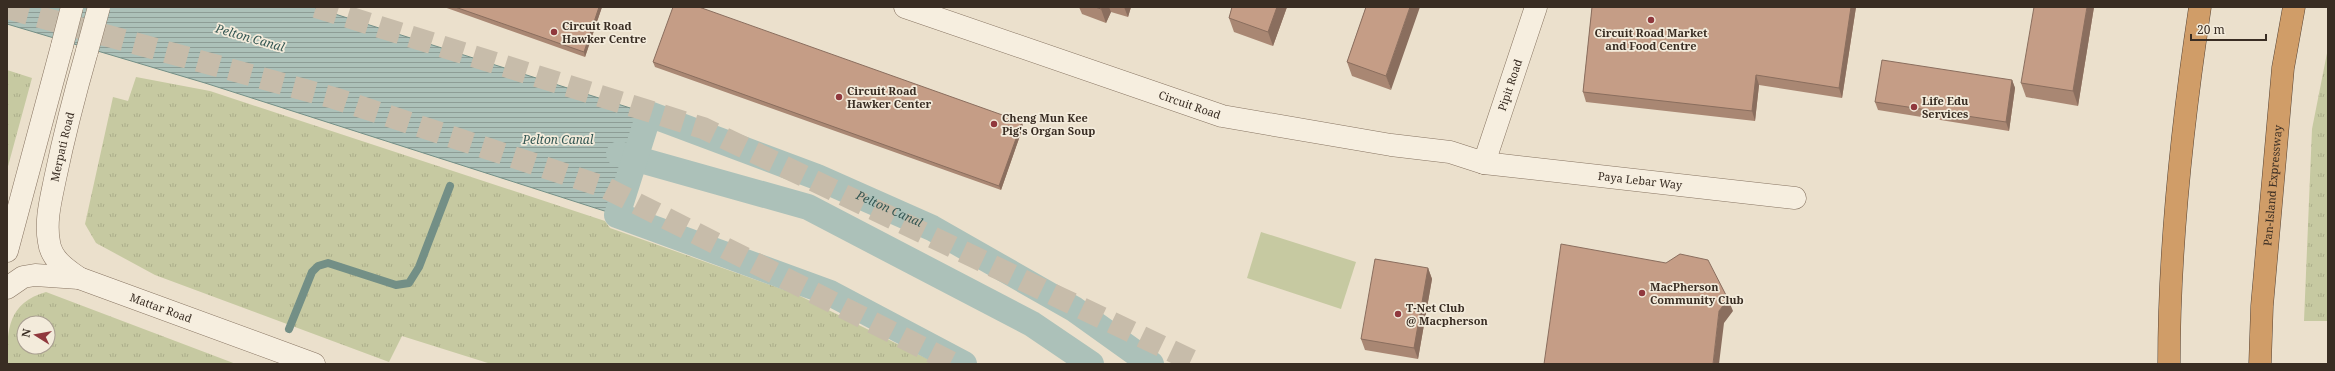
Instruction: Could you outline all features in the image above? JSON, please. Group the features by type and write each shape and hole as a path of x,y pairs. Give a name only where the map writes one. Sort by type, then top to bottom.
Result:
{"highway":[{"path":"2169,364 2169,313 2178,169 2200,7"},
{"name":"Pan-Island Expressway","path":"2260,364 2262,306 2283,68 2294,7"}],"street":[{"path":"7,251 72,7"},
{"name":"Merpati Road","path":"79,278 60,264 54,256 49,243 49,210 60,155 99,7"},
{"name":"Circuit Road","path":"905,7 1222,116 1391,145 1450,152 1484,163"},
{"name":"Pipit Road","path":"1484,163 1536,7"},
{"name":"Paya Lebar Way","path":"1484,163 1796,198"},
{"name":"Mattar Road","path":"7,288 23,277 35,274 79,278 314,364"}],"green space":[{"path":"2328,48 2328,321 2304,321 2312,129"},
{"path":"7,70 32,78 7,170"},
{"path":"136,77 210,91 605,221 610,228 796,294 938,364 491,364 402,336 389,362 155,275 96,243 85,224 113,97 128,101"},
{"path":"1261,232 1356,262 1341,309 1247,278"},
{"path":"46,292 236,364 7,364 9,329 17,310 33,297"}],"water":[{"name":"Pelton Canal","path":"7,7 313,7 649,114 617,215 205,83 7,24"}],"building":[{"name":"Circuit Road Hawker Centre","path":"455,7 599,7 584,52"},
{"name":"Circuit Road Hawker Center","path":"673,7 699,7 1022,122 999,186 653,62"},
{"path":"1232,7 1277,7 1268,32 1229,18"},
{"path":"1366,7 1410,7 1386,76 1347,62"},
{"path":"1592,7 1851,7 1839,88 1756,75 1752,111 1583,92"},
{"path":"2034,7 2087,7 2073,91 2021,83"},
{"path":"1882,60 2012,80 2006,122 1875,102"},
{"name":"MacPherson Community Club","path":"1561,244 1666,263 1680,254 1708,260 1728,299 1719,311 1713,364 1544,364"},
{"name":"T-Net Club @ Macpherson","path":"1375,259 1428,268 1414,348 1361,339"}],"waterway":[{"name":"Pelton Canal","path":"964,364 830,293 617,215 649,114 817,177 932,228 1074,309 1151,364"},
{"name":"Pelton Canal","path":"619,154 808,207 1032,324 1091,364"},
{"path":"289,329 312,272 318,266 328,263 396,285 409,283 419,267 450,186"}],"tunnel":[{"path":"316,7 703,128 1199,364"},
{"path":"7,8 334,98 604,187 955,364"}],"place":[{"name":"Circuit Road Market and Food Centre","path":"1651,20"},
{"name":"Circuit Road Hawker Centre","path":"554,32"},
{"name":"Circuit Road Hawker Center","path":"839,97"},
{"name":"Life Edu Services","path":"1914,107"},
{"name":"Cheng Mun Kee Pig's Organ Soup","path":"994,124"},
{"name":"MacPherson Community Club","path":"1642,293"},
{"name":"T-Net Club @ Macpherson","path":"1398,314"}]}
